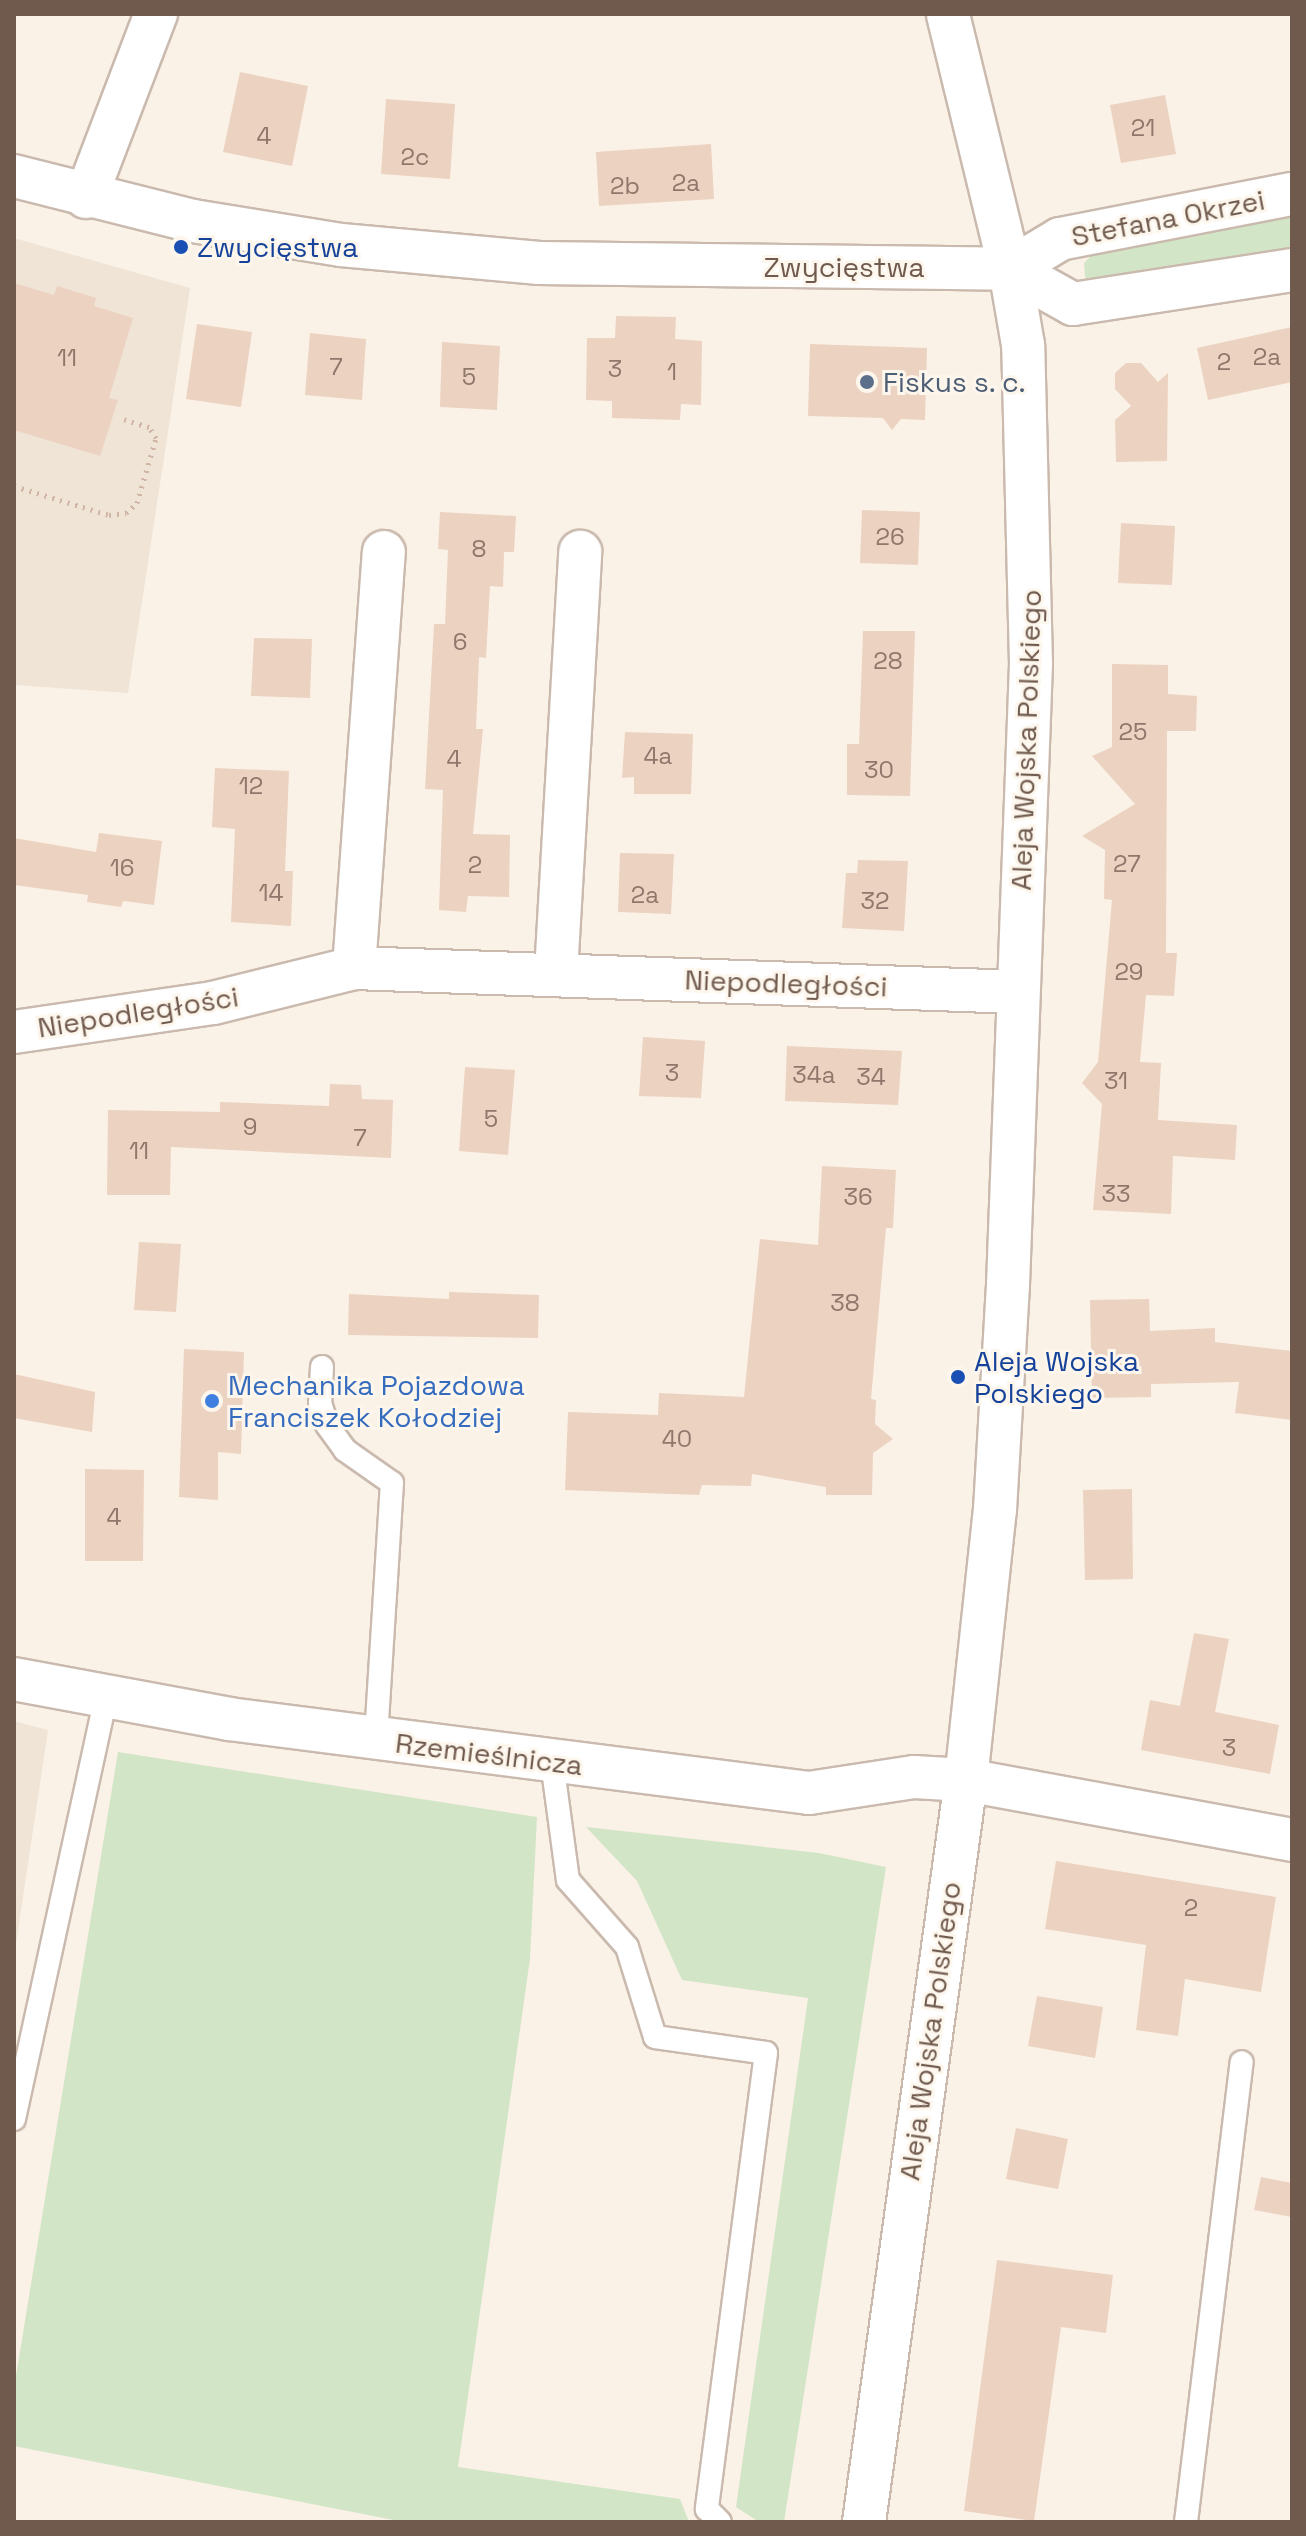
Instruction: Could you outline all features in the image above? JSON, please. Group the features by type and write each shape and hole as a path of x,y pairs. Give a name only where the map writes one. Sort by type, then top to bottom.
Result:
{"street":[{"path":"86,197 156,14"},
{"name":"Aleja Wojska Polskiego","path":"864,2522 966,1780 998,1461 1031,575 1023,345 1010,269 948,14"},
{"name":"Zwycięstwa","path":"14,176 86,197 193,221 341,245 539,263 1010,269"},
{"name":"Stefana Okrzei","path":"1010,269 1060,239 1292,194"},
{"path":"1010,269 1073,304 1292,270"},
{"path":"354,968 384,552"},
{"path":"556,973 580,552"},
{"name":"Niepodległości","path":"14,1032 213,1003 354,968 1017,992"},
{"name":"Rzemieślnicza","path":"14,1679 105,1700 376,1739 809,1793 914,1777 966,1780 1292,1840"}],"lane":[{"path":"322,1367 320,1403 327,1425 345,1450 392,1483 376,1739"},
{"path":"14,2119 105,1700"},
{"path":"552,1762 568,1880 627,1947 655,2037 766,2053 707,2509 720,2522"},
{"path":"1186,2522 1242,2062"}],"path":[{"path":"14,486 109,515 126,513 137,503 156,438 149,427 122,419"}],"shaded area":[{"path":"14,238 190,288 128,693 14,685"},
{"path":"14,1721 48,1730 14,1957"}],"green space":[{"path":"1292,212 1292,250 1088,282 1085,276 1084,263 1096,251"},
{"path":"118,1752 537,1817 530,1959 458,2467 680,2499 689,2522 404,2522 14,2446 14,2388"},
{"path":"586,1827 819,1853 886,1867 784,2522 759,2522 736,2507 808,1998 682,1980 637,1881"}],"building":[{"path":"240,72 308,86 292,166 223,152"},
{"path":"1165,95 1176,154 1121,163 1110,105"},
{"path":"386,99 455,104 450,179 381,174"},
{"path":"711,144 714,199 599,206 596,152"},
{"path":"14,283 54,295 57,286 96,298 94,306 133,318 109,398 118,400 100,456 14,430"},
{"path":"616,316 676,317 675,339 702,341 701,405 681,404 680,420 612,418 612,401 586,400 587,338 615,338"},
{"path":"197,324 252,332 241,407 186,399"},
{"path":"1292,327 1292,382 1208,400 1197,348"},
{"path":"310,333 366,339 362,400 305,395"},
{"path":"442,342 500,346 497,410 440,407"},
{"name":"Fiskus s. c.","path":"810,344 927,348 925,420 901,419 892,430 883,418 808,416"},
{"path":"1126,363 1141,363 1158,382 1168,373 1167,461 1116,462 1115,420 1131,406 1115,389 1115,373"},
{"path":"862,510 920,512 918,565 860,563"},
{"path":"440,512 516,516 514,552 504,552 503,587 490,586 486,658 479,657 476,729 483,729 473,834 510,835 509,897 468,896 466,912 439,910 443,790 425,789 434,624 445,624 448,550 438,549"},
{"path":"1121,523 1175,526 1172,585 1118,583"},
{"path":"863,631 915,631 910,796 847,795 847,744 859,744"},
{"path":"254,638 312,639 310,698 251,696"},
{"path":"1112,664 1168,665 1168,694 1197,696 1196,731 1167,731 1166,953 1177,953 1174,996 1146,995 1140,1062 1161,1063 1158,1120 1237,1125 1235,1160 1173,1156 1171,1214 1093,1210 1102,1104 1082,1083 1098,1062 1112,900 1104,899 1105,850 1082,836 1135,804 1092,756 1112,747"},
{"path":"625,732 693,734 691,794 634,794 634,777 622,778"},
{"path":"215,768 289,771 285,871 293,871 291,926 231,922 235,829 212,827"},
{"path":"99,833 162,841 154,905 123,901 121,907 87,902 88,895 14,885 14,838 96,852"},
{"path":"620,853 674,854 671,914 618,912"},
{"path":"858,860 908,861 904,931 842,928 846,873 857,873"},
{"path":"643,1037 705,1041 701,1098 639,1096"},
{"path":"787,1046 902,1051 898,1105 785,1101"},
{"path":"465,1067 515,1070 508,1155 459,1151"},
{"path":"330,1084 361,1085 362,1099 393,1100 391,1158 171,1147 170,1195 107,1195 108,1110 220,1112 220,1102 329,1106"},
{"path":"822,1166 896,1170 893,1228 886,1228 871,1399 876,1400 875,1424 893,1439 873,1453 872,1495 826,1495 826,1487 752,1474 751,1486 702,1485 699,1495 565,1490 568,1412 658,1415 659,1393 744,1397 760,1239 818,1245"},
{"path":"139,1242 181,1244 176,1312 134,1310"},
{"path":"449,1292 539,1295 538,1338 348,1335 349,1294 449,1299"},
{"path":"1149,1299 1150,1331 1215,1328 1215,1342 1292,1351 1292,1420 1235,1413 1239,1382 1151,1384 1151,1397 1092,1398 1090,1300"},
{"name":"Mechanika Pojazdowa Franciszek Kołodziej","path":"184,1349 244,1352 241,1454 218,1452 218,1500 179,1497"},
{"path":"14,1374 95,1392 92,1432 14,1418"},
{"path":"85,1469 144,1470 143,1561 85,1561"},
{"path":"1132,1489 1133,1579 1085,1580 1083,1490"},
{"path":"1194,1633 1229,1639 1215,1712 1279,1725 1270,1774 1141,1750 1150,1700 1180,1706"},
{"path":"1056,1861 1276,1897 1261,1992 1185,1979 1178,2036 1136,2030 1146,1945 1045,1929"},
{"path":"1037,1996 1103,2007 1095,2058 1028,2046"},
{"path":"1016,2128 1068,2139 1058,2189 1006,2179"},
{"path":"1261,2177 1292,2183 1292,2217 1254,2210"},
{"path":"997,2260 1113,2275 1106,2333 1061,2327 1034,2521 964,2511"}],"place":[{"name":"Zwycięstwa","path":"181,247"},
{"name":"Fiskus s. c.","path":"867,382"},
{"name":"Aleja Wojska Polskiego","path":"958,1377"},
{"name":"Mechanika Pojazdowa Franciszek Kołodziej","path":"212,1401"}]}
